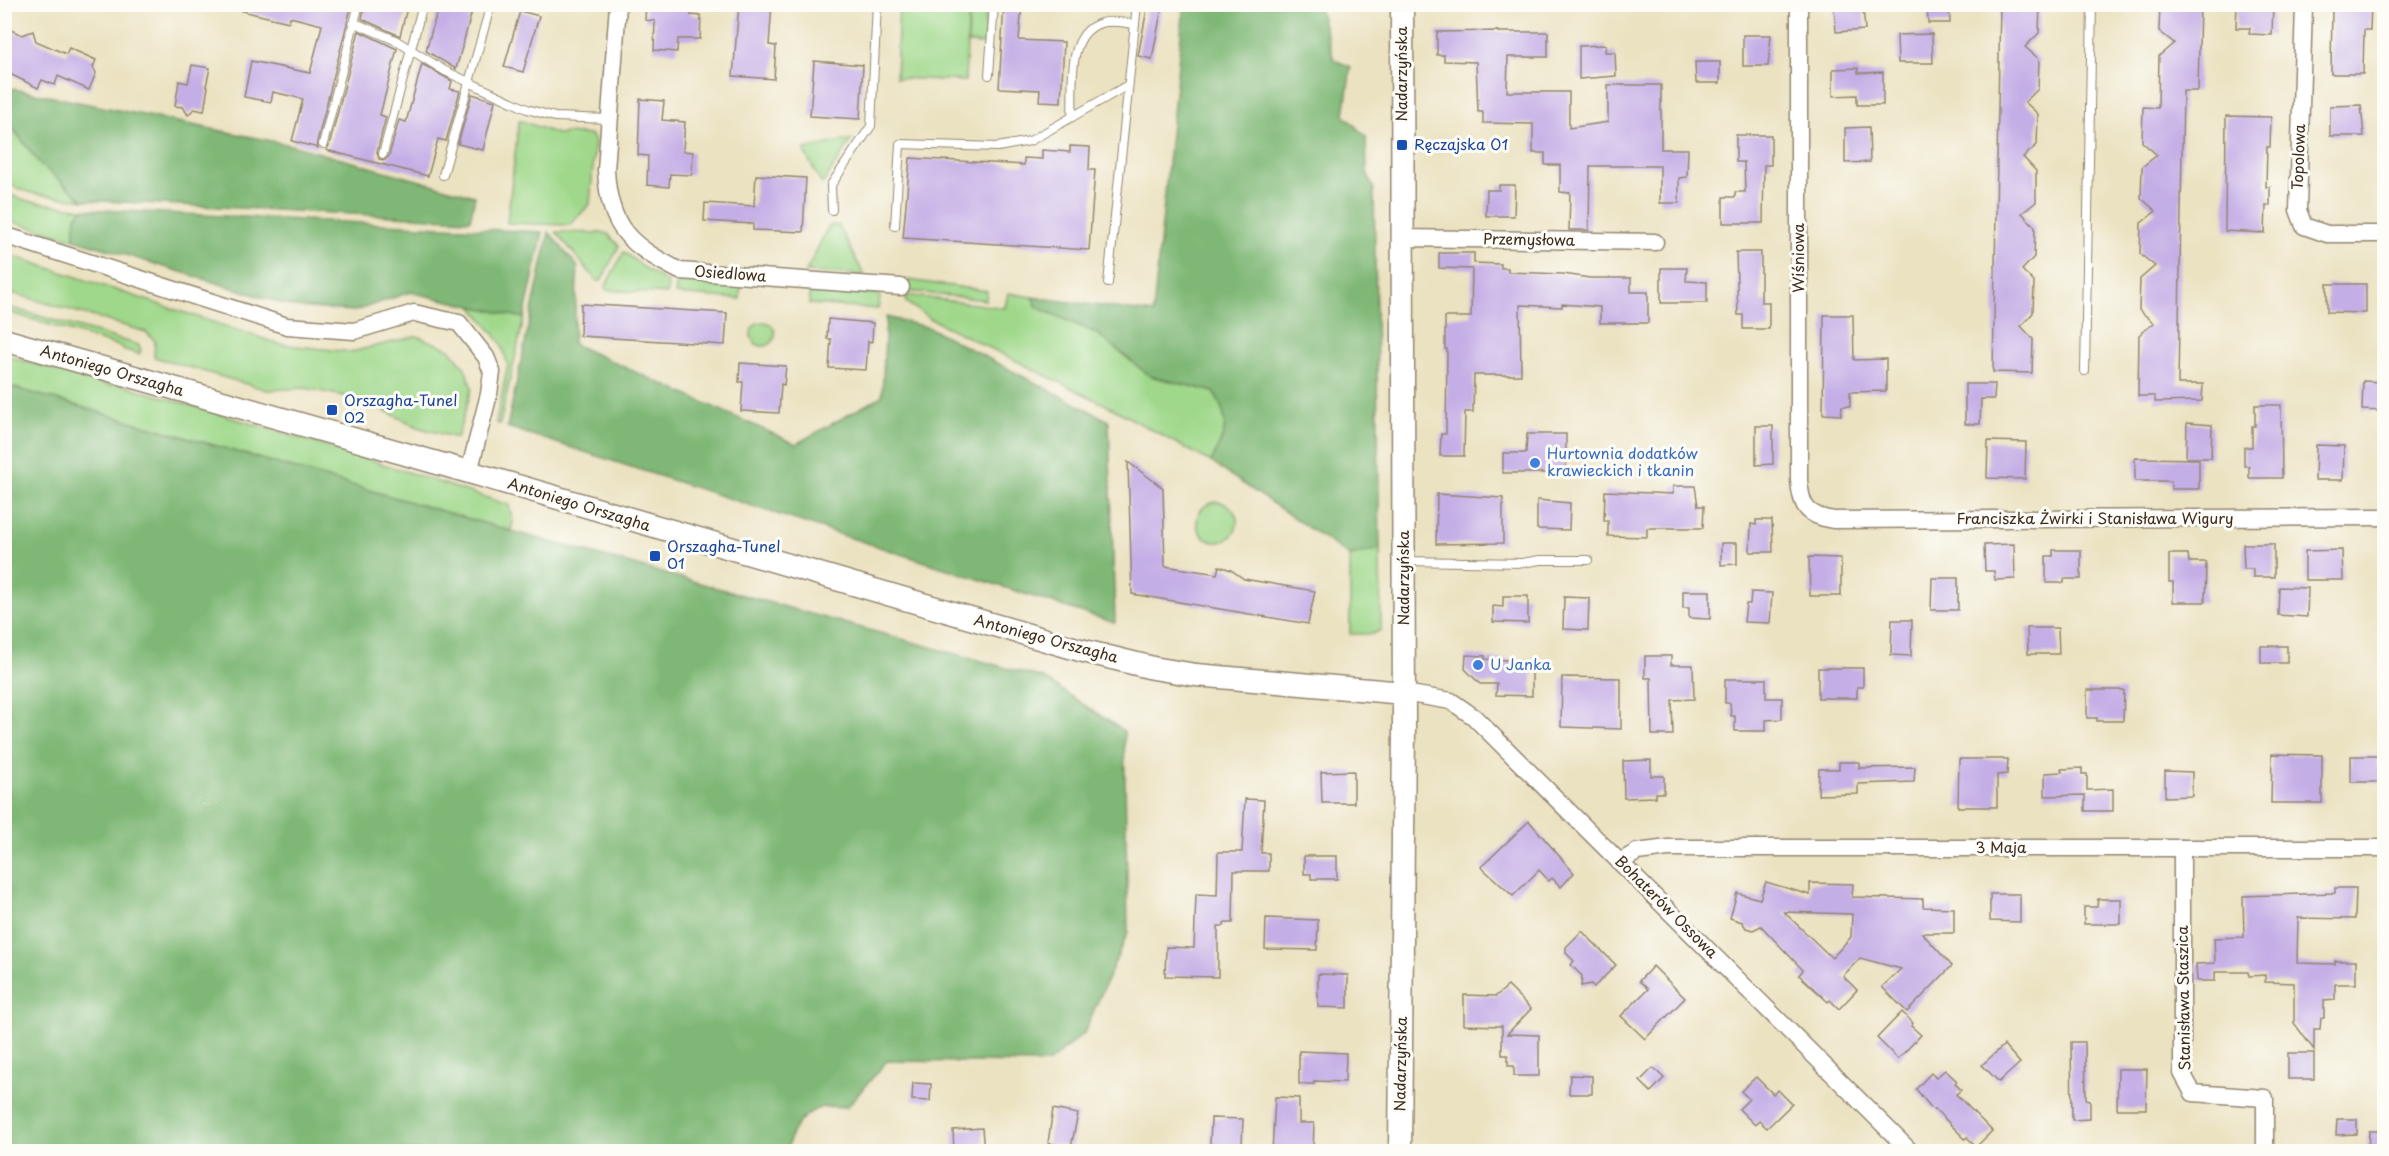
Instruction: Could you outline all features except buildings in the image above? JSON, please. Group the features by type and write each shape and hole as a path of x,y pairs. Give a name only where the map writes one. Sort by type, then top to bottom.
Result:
{"street":[{"name":"Osiedlowa","path":"618,4 606,170 607,192 612,212 635,244 653,257 680,271 901,287"},
{"name":"Nadarzyńska","path":"1400,1152 1404,693 1402,4"},
{"name":"Wiśniowa","path":"1799,4 1798,480 1800,499 1808,510"},
{"name":"Topolowa","path":"2304,4 2298,210 2304,226 2327,234 2385,234"},
{"path":"4,235 286,326 354,331 414,313 459,323 486,357 492,372 489,394 469,472"},
{"name":"Przemysłowa","path":"1403,238 1655,242"},
{"name":"Antoniego Orszagha","path":"4,340 469,472 1080,650 1196,675 1404,693"},
{"name":"Franciszka Żwirki i Stanisława Wigury","path":"1808,510 1820,518 1834,520 2385,517"},
{"name":"Bohaterów Ossowa","path":"1404,693 1438,697 1463,708 1911,1152"},
{"name":"3 Maja","path":"1620,862 1637,852 1668,848 2385,848"},
{"name":"Stanisława Staszica","path":"2182,848 2182,1073 2193,1093 2265,1098 2265,1152"}],"lane":[{"path":"323,144 360,4"},
{"path":"383,154 423,4"},
{"path":"832,210 831,184 871,126 878,4"},
{"path":"989,75 994,4"},
{"path":"1108,283 1137,4"},
{"path":"2085,371 2092,4"},
{"path":"443,175 489,11"},
{"path":"355,23 395,40 445,71 527,110 555,117 611,119"},
{"path":"1072,117 1075,52 1079,41 1087,31 1102,23 1135,24"},
{"path":"895,226 900,144 998,147 1030,141 1128,85"},
{"path":"1404,561 1522,564 1540,560 1588,560"}],"green space":[{"path":"899,5 969,5 965,81 896,78"},
{"path":"970,5 986,5 984,44 968,43"},
{"path":"1184,5 1318,5 1334,60 1351,67 1344,115 1366,137 1367,172 1374,190 1380,549 1350,556 1211,462 1223,435 1225,420 1220,402 1214,392 1150,376 1096,333 1038,308 1032,297 1153,313"},
{"path":"4,87 291,145 475,196 470,220 83,200 40,164 6,119"},
{"path":"4,114 6,120 40,164 83,200 32,193 5,181"},
{"path":"519,120 560,135 565,133 591,135 595,141 590,204 570,225 507,223"},
{"path":"852,139 823,183 821,183 805,149"},
{"path":"4,193 28,201 83,209 76,216 74,239 5,220"},
{"path":"83,209 543,232 524,318 410,292 355,311 294,307 74,239 76,216"},
{"path":"839,226 864,275 806,272 828,227"},
{"path":"549,232 578,267 573,344 796,444 882,396 886,317 930,328 1109,421 1115,623 507,427"},
{"path":"556,232 608,234 619,246 601,281 597,281"},
{"path":"624,252 668,283 667,294 607,290 605,287"},
{"path":"4,253 279,344 351,352 417,336 450,349 465,368 472,388 457,438 420,428 363,400 305,388 267,390 154,357 155,341 146,332 5,291"},
{"path":"677,279 741,284 740,299 675,294"},
{"path":"908,280 987,291 986,300 907,291"},
{"path":"817,290 877,294 880,297 878,309 809,304 809,295"},
{"path":"1008,293 1032,297 1038,308 1096,333 1150,376 1214,392 1220,402 1225,420 1223,435 1211,462 1108,406 931,319 906,302 906,295 1005,308"},
{"path":"5,306 139,345 141,351 139,354 122,349 122,347 5,311"},
{"path":"472,306 524,318 500,424 496,423 508,365 501,343"},
{"path":"763,322 772,325 775,334 772,343 763,346 754,343 751,334 754,325"},
{"path":"4,355 111,386 113,382 349,453 509,505 513,521 511,531 5,385"},
{"path":"5,385 511,531 1043,678 1124,731 1128,932 1084,1033 1048,1063 887,1061 847,1107 822,1107 812,1111 801,1120 790,1138 788,1151 5,1151"},
{"path":"1217,502 1225,503 1231,508 1236,514 1236,530 1231,536 1225,541 1217,542 1209,541 1203,536 1198,530 1197,522 1198,514 1203,508 1209,503"},
{"path":"1380,549 1381,630 1373,634 1350,634 1350,556"}],"place":[{"name":"Ręczajska 01","path":"1402,145"},
{"name":"Orszagha-Tunel 02","path":"332,410"},
{"name":"Hurtownia dodatków krawieckich i tkanin","path":"1535,463"},
{"name":"Orszagha-Tunel 01","path":"655,556"},
{"name":"U Janka","path":"1478,665"}]}
